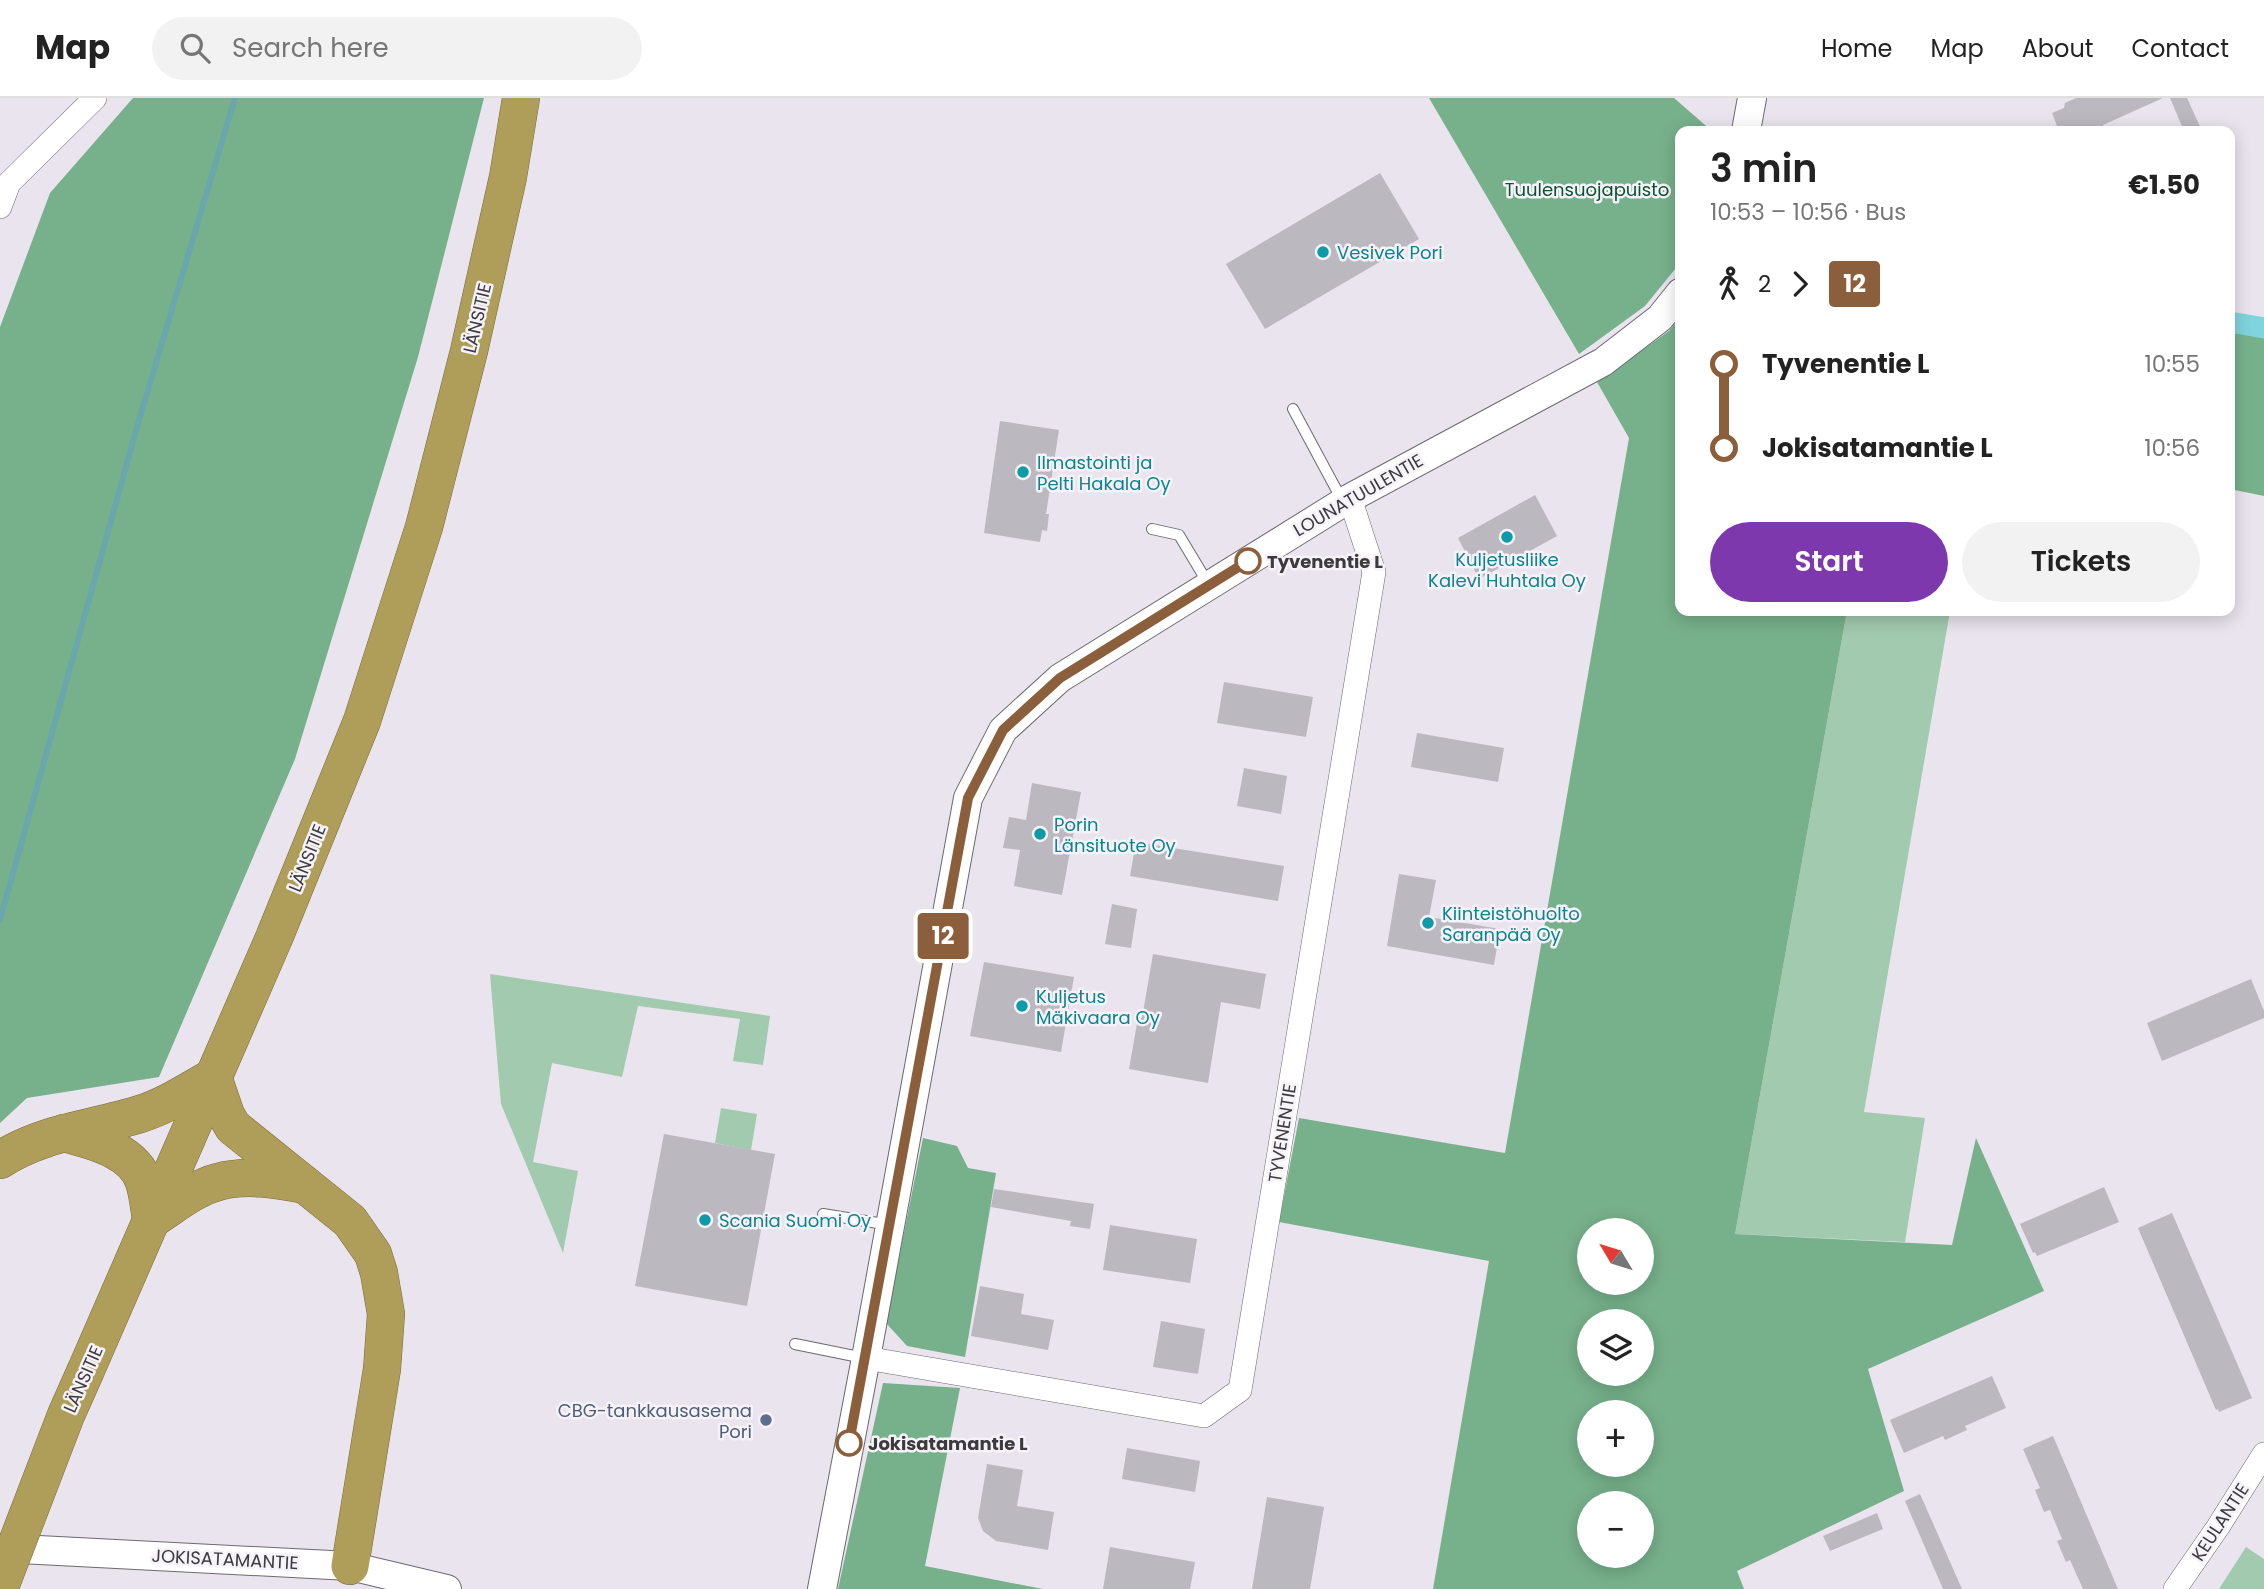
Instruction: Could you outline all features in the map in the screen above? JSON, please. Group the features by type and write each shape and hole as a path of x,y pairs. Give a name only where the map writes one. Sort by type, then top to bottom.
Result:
{"highway":[{"name":"LÄNSITIE","path":"0,1587 66,1415 214,1077 303,868 362,720 424,527 509,177 522,98"},
{"path":"0,1160 36,1140 142,1113 214,1077 226,1115 233,1127 332,1205 362,1236 373,1254 384,1293 386,1314 382,1368 350,1566"},
{"path":"64,1133 107,1147 131,1163 144,1182 151,1220 202,1188 219,1181 270,1179 306,1185"}],"street":[{"path":"0,207 9,183 95,98"},
{"path":"1747,126 1752,98"},
{"name":"LOUNATUULENTIE","path":"822,1589 968,798 1003,730 1060,678 1347,500 1603,362 1660,318 1675,299"},
{"name":"TYVENENTIE","path":"866,1358 1204,1416 1240,1390 1374,572 1347,500"},
{"name":"KEULANTIE","path":"2175,1589 2264,1454"},
{"name":"JOKISATAMANTIE","path":"0,1548 350,1566 447,1589"}],"lane":[{"path":"1293,409 1347,500"},
{"path":"1152,529 1178,535 1209,585"},
{"path":"823,1214 890,1226"},
{"path":"795,1345 866,1358"}],"green space":[{"path":"133,98 484,98 418,357 295,759 159,1077 27,1098 0,1123 0,327 50,193"},
{"name":"Tuulensuojapuisto","path":"1429,98 1674,98 1706,126 1675,126 1675,269 1645,306 1579,354"},
{"path":"2235,318 2264,324 2264,496 2235,490"},
{"path":"1675,323 1675,616 1846,616 1735,1234 1952,1245 1976,1138 2044,1291 1868,1369 1904,1491 1737,1571 1744,1589 1433,1589 1489,1261 1279,1222 1299,1118 1505,1153 1629,438 1597,382 1669,331"},
{"path":"1846,616 1949,616 1864,1112 1925,1118 1905,1242 1735,1234"},
{"path":"490,974 770,1016 763,1065 733,1061 740,1019 638,1006 622,1077 552,1063 533,1162 578,1171 563,1253 501,1104"},
{"path":"721,1108 757,1114 751,1150 715,1143"},
{"path":"923,1138 957,1146 968,1168 996,1173 965,1357 907,1346 886,1323"},
{"path":"883,1383 960,1388 925,1566 1043,1589 838,1589"},
{"path":"2246,1547 2264,1559 2264,1589 2219,1589"}],"building":[{"path":"2076,98 2163,98 2104,126 2057,126 2052,113 2064,108 2065,103"},
{"path":"2170,98 2187,98 2200,126 2182,126"},
{"name":"Vesivek Pori","path":"1380,173 1419,239 1265,329 1226,264"},
{"name":"Ilmastointi ja Pelti Hakala Oy","path":"1000,421 1059,430 1046,514 1049,514 1047,531 1042,530 1040,542 984,533"},
{"name":"Kuljetusliike Kalevi Huhtala Oy","path":"1535,495 1557,536 1479,579 1458,538"},
{"path":"1224,682 1313,697 1306,737 1217,723"},
{"path":"1417,733 1504,748 1498,782 1411,767"},
{"path":"1244,768 1287,776 1281,814 1237,806"},
{"name":"Porin Länsituote Oy","path":"1032,783 1081,792 1062,895 1014,886 1020,850 1003,848 1009,817 1026,820"},
{"path":"1136,842 1284,866 1278,901 1130,876"},
{"name":"Kiinteistöhuolto Saranpää Oy","path":"1399,874 1436,880 1429,917 1500,929 1494,965 1387,946"},
{"path":"1112,904 1137,909 1131,948 1105,944"},
{"path":"1153,954 1266,974 1260,1009 1221,1002 1208,1083 1129,1069 1138,1018 1142,1018"},
{"name":"Kuljetus Mäkivaara Oy","path":"984,962 1074,977 1061,1052 970,1036"},
{"path":"2251,979 2264,1011 2264,1018 2162,1061 2147,1023"},
{"name":"Scania Suomi Oy","path":"664,1134 775,1154 747,1306 635,1286"},
{"path":"2104,1187 2119,1222 2037,1256 2033,1253 2020,1224"},
{"path":"994,1189 1094,1204 1090,1229 1070,1226 1071,1221 991,1207"},
{"path":"2172,1213 2252,1398 2219,1412 2138,1228"},
{"path":"1110,1225 1197,1239 1190,1283 1103,1270"},
{"path":"980,1286 1024,1294 1021,1314 1054,1320 1048,1350 971,1336"},
{"path":"1161,1321 1205,1329 1198,1374 1153,1367"},
{"path":"1992,1376 2006,1408 1965,1426 1967,1430 1945,1440 1943,1436 1904,1453 1890,1420"},
{"path":"2053,1436 2118,1589 2083,1589 2070,1560 2066,1562 2057,1541 2062,1539 2050,1510 2044,1512 2035,1490 2040,1488 2023,1449"},
{"path":"1127,1448 1200,1461 1195,1492 1122,1479"},
{"path":"987,1464 1023,1470 1017,1506 1054,1512 1048,1550 996,1541 983,1531 978,1518"},
{"path":"1920,1494 1962,1589 1943,1589 1905,1501"},
{"path":"1267,1497 1324,1507 1310,1589 1252,1589"},
{"path":"1877,1513 1883,1529 1830,1551 1823,1536"},
{"path":"1110,1547 1195,1562 1190,1589 1103,1589"}],"waterway":[{"path":"0,920 139,420 235,98"},
{"path":"2235,323 2264,328"}],"bus line":[{"name":"12","path":"849,1443 968,798 1003,730 1060,678 1248,561"}],"place":[{"name":"Vesivek Pori","path":"1323,252"},
{"name":"Ilmastointi ja Pelti Hakala Oy","path":"1023,472"},
{"name":"Kuljetusliike Kalevi Huhtala Oy","path":"1507,537"},
{"name":"Tyvenentie L","path":"1248,561"},
{"name":"Porin Länsituote Oy","path":"1040,834"},
{"name":"Kiinteistöhuolto Saranpää Oy","path":"1428,923"},
{"name":"Kuljetus Mäkivaara Oy","path":"1022,1006"},
{"name":"Scania Suomi Oy","path":"705,1220"},
{"name":"CBG-tankkausasema Pori","path":"766,1420"},
{"name":"Jokisatamantie L","path":"849,1443"}]}
